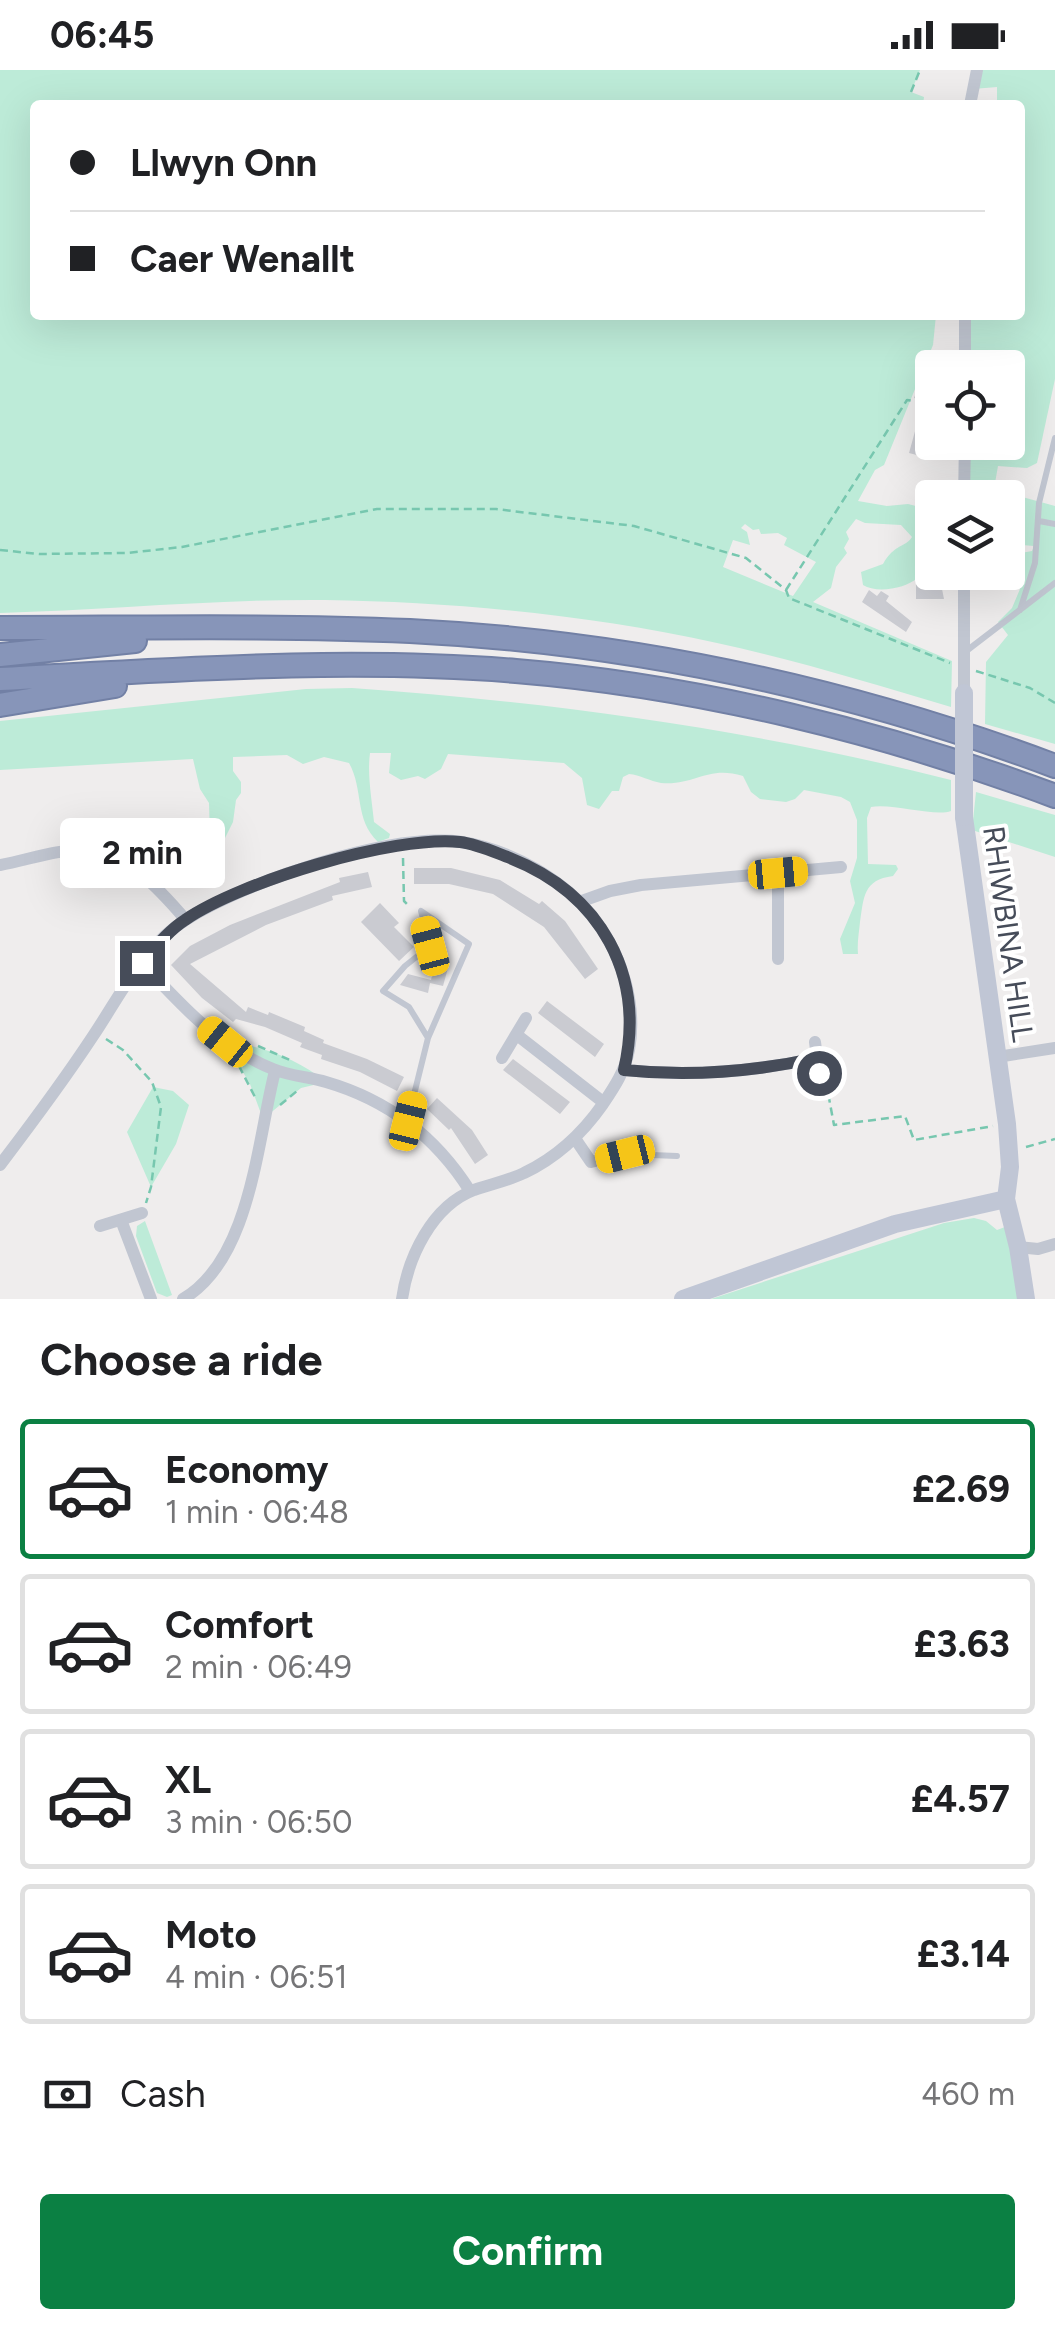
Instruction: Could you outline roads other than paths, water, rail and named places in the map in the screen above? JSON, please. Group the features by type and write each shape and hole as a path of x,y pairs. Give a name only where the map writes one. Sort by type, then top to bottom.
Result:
{"highway":[{"path":"0,628 348,629 557,644 758,677 953,730 1055,766"},
{"path":"0,655 142,640 348,629"},
{"path":"0,679 227,668 429,666 602,681 769,712 863,735 952,759 1055,796"},
{"path":"0,705 227,668"}],"street":[{"path":"971,100 977,70"},
{"path":"964,320 965,350"},
{"name":"RHIWBINA HILL","path":"964,590 964,817 1007,1124 1010,1152 1006,1199 1026,1299"},
{"path":"0,1165 142,963 185,920 285,874 402,846 463,842 534,869 582,902 604,932 620,964 628,992 630,1032 624,1070 576,1140 525,1173 470,1191 425,1232 412,1260 402,1299"},
{"path":"0,864 88,849 110,856 157,886 185,920"},
{"path":"582,902 610,890 642,884 841,867"},
{"path":"778,873 778,960"},
{"path":"142,963 182,1006 225,1042 275,1070 355,1092 408,1121 447,1156 470,1191"},
{"path":"502,1058 526,1018"},
{"path":"517,1035 604,1102"},
{"path":"815,1042 819,1073"},
{"path":"997,1057 1055,1048"},
{"path":"624,1070 712,1074 758,1071 817,1058"},
{"path":"182,1299 196,1291 212,1273 238,1230 275,1070"},
{"path":"576,1140 592,1162 625,1154"},
{"path":"683,1299 895,1224 1006,1199"},
{"path":"100,1226 142,1214"},
{"path":"121,1220 152,1299"},
{"path":"1018,1247 1055,1244"}],"lane":[{"path":"1020,610 1038,548 1039,503 1055,438"},
{"path":"1038,521 1055,524"},
{"path":"964,660 1055,583"},
{"path":"408,1121 428,1038 469,944 421,910 430,946 404,966 382,991 409,1007 428,1038"},
{"path":"625,1154 677,1156"}]}
